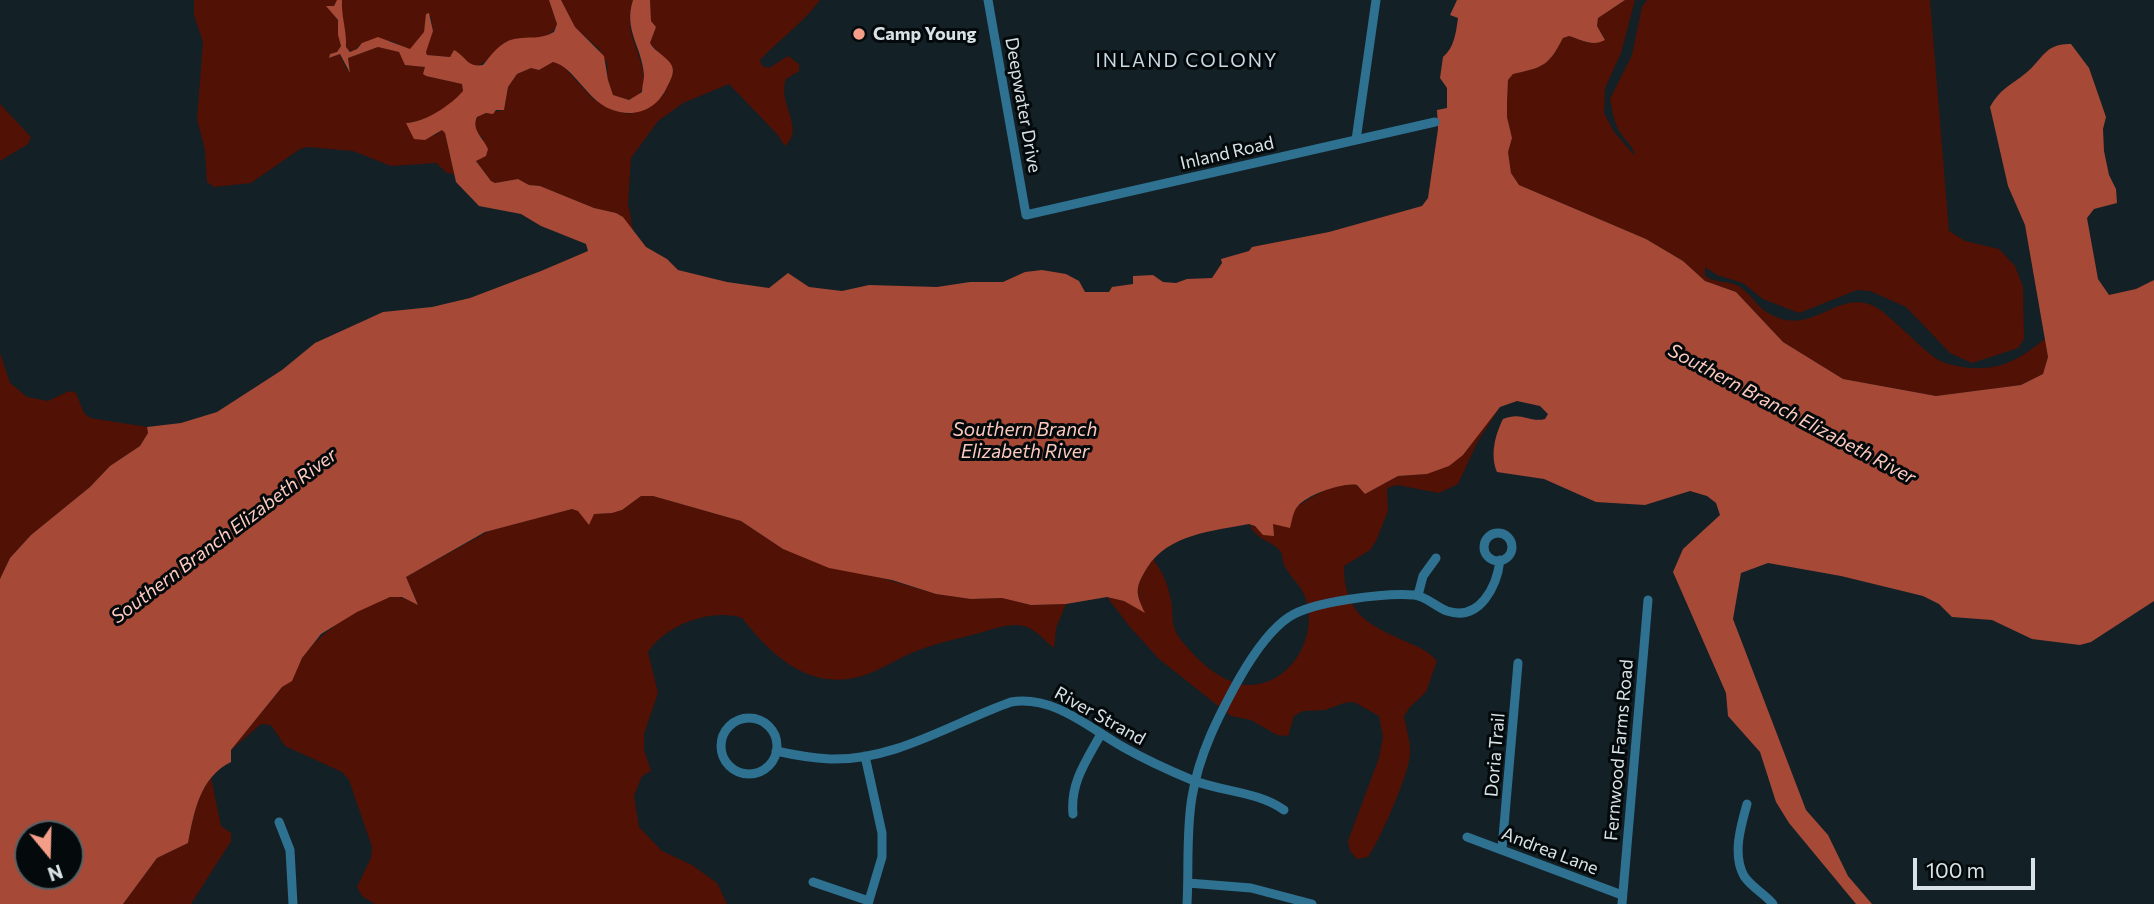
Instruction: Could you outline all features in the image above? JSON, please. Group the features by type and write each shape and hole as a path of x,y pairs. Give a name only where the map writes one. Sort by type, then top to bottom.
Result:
{"street":[{"name":"Deepwater Drive","path":"988,0 1026,215"},
{"path":"1356,140 1376,0"},
{"name":"Inland Road","path":"1026,215 1435,122"},
{"path":"1418,595 1423,576 1436,558"},
{"path":"1186,904 1189,829 1201,755 1247,665 1288,617 1315,607 1364,598 1418,595 1450,612 1460,613 1478,606 1490,595 1498,578 1500,560"},
{"name":"Fernwood Farms Road","path":"1622,900 1648,600"},
{"name":"Doria Trail","path":"1502,849 1518,663"},
{"name":"River Strand","path":"776,751 832,759 891,751 991,709 1023,700 1053,706 1143,758 1195,781 1266,799 1284,810"},
{"path":"754,719 772,730 776,751 765,769 751,774 737,772 726,762 722,741 733,723 754,719"},
{"path":"1073,814 1072,796 1076,781 1101,734"},
{"path":"813,882 869,902 882,857 882,834 866,756"},
{"path":"1747,804 1739,838 1743,873 1773,904"},
{"path":"279,822 290,850 293,904"},
{"name":"Andrea Lane","path":"1467,837 1622,900"},
{"path":"1188,883 1251,888 1312,904"}],"shaded area":[{"path":"194,0 337,0 334,6 328,6 339,23 341,46 337,52 330,54 330,58 339,54 347,70 350,71 348,58 378,47 399,52 408,66 426,68 423,74 426,76 462,84 463,91 445,108 406,123 417,137 436,135 441,130 445,133 454,174 447,173 436,163 391,166 353,151 308,147 300,149 251,183 214,187 207,182 205,150 197,119 203,42 194,15"},
{"path":"342,0 549,0 557,24 550,34 545,36 514,39 485,61 473,66 458,52 450,57 427,55 425,52 433,31 431,16 426,17 424,32 410,50 392,41 359,45 354,51 347,50"},
{"path":"561,0 633,0 630,27 644,81 638,95 623,99 613,95 608,80 607,63 599,49 575,27"},
{"path":"650,0 820,0 760,60 762,66 769,68 788,56 799,64 799,71 786,79 784,89 793,132 785,146 777,134 729,84 683,103 658,121 631,158 628,203 633,230 623,217 616,213 594,208 540,186 529,185 518,179 495,183 491,181 476,160 486,156 483,138 476,131 474,124 479,115 504,110 508,87 517,74 531,68 539,70 553,62 562,65 593,99 615,111 630,114 663,96 673,74 672,66 650,43 656,27 651,21"},
{"path":"1625,0 1635,0 1621,53 1605,88 1604,113 1614,132 1635,156 1616,125 1610,99 1632,55 1642,7 1647,0 1930,0 1949,231 1965,241 1999,249 2015,266 2023,287 2024,339 2018,348 1972,363 1950,353 1906,307 1870,291 1857,290 1799,313 1763,299 1743,283 1717,275 1705,267 1705,276 1740,287 1764,310 1782,319 1808,319 1853,302 1870,304 1884,313 1932,356 1962,367 1987,368 2007,363 2045,339 2048,357 2043,374 2021,385 1936,396 1843,379 1783,342 1736,292 1705,281 1683,261 1646,239 1519,185 1511,173 1508,152 1512,138 1507,117 1508,80 1512,74 1544,64 1563,38 1569,36 1589,43 1605,39 1597,26 1598,18"},
{"path":"0,104 31,137 28,144 0,161"},
{"path":"0,353 10,383 27,397 48,401 69,391 76,393 84,413 90,418 147,427 148,433 140,446 110,466 90,487 31,535 10,558 0,579"},
{"path":"1500,407 1477,443 1458,484 1439,493 1397,485 1387,488 1388,511 1376,541 1370,550 1344,566 1349,596 1362,616 1371,624 1424,650 1437,661 1426,692 1404,716 1410,754 1393,807 1368,857 1357,859 1350,851 1348,841 1379,758 1383,737 1379,716 1354,702 1325,710 1303,711 1294,716 1288,736 1277,735 1251,720 1231,716 1159,659 1107,597 1124,601 1144,612 1139,584 1153,559 1168,588 1175,630 1183,643 1219,676 1242,685 1265,683 1289,667 1298,656 1305,642 1309,613 1304,594 1285,567 1281,552 1261,538 1249,524 1273,536 1273,524 1301,504 1338,485 1358,487 1365,494 1398,476 1427,474 1463,455"},
{"path":"641,496 653,496 741,521 783,549 936,594 971,599 1002,598 1031,605 1066,604 1056,628 1054,648 1029,628 1006,626 924,648 873,672 833,680 815,677 783,660 768,648 742,618 717,615 690,621 666,634 648,652 658,693 644,734 644,750 651,771 642,776 634,796 639,827 662,851 692,865 717,883 727,904 375,904 362,896 357,887 371,858 372,847 349,780 342,772 285,746 271,725 261,724 231,750 290,680 310,648 330,629 381,600 399,597 418,604 406,577 491,530 572,509 594,514 612,513 622,510"},
{"path":"211,778 221,826 231,833 231,841 191,904 123,904 157,858 188,843 198,801"}],"water":[{"name":"Southern Branch Elizabeth River","path":"337,0 342,0 346,47 350,52 362,43 378,37 410,49 424,32 426,14 429,13 433,31 427,55 450,57 454,50 473,65 483,65 504,43 554,32 557,24 549,0 561,0 575,27 604,56 613,95 629,100 642,92 644,75 630,20 633,0 650,0 651,21 656,27 650,43 668,60 673,69 663,95 657,102 644,110 619,112 594,98 560,65 553,62 539,70 531,68 517,74 508,87 504,110 477,117 475,126 488,149 486,156 476,161 495,183 518,179 594,208 616,213 623,217 646,247 667,259 678,270 727,282 769,288 788,273 809,287 842,291 869,285 937,287 970,282 1003,282 1025,272 1042,270 1066,274 1079,281 1085,292 1109,292 1112,287 1133,284 1133,276 1153,275 1163,282 1176,283 1187,279 1212,278 1222,263 1221,259 1249,251 1252,247 1329,232 1422,206 1428,198 1438,129 1437,110 1447,108 1447,88 1440,78 1443,57 1450,49 1455,35 1458,18 1450,15 1457,0 1625,0 1598,18 1597,26 1605,40 1592,43 1569,36 1563,38 1544,64 1513,74 1508,80 1507,117 1512,138 1508,152 1511,173 1519,185 1646,239 1683,261 1705,281 1736,292 1783,342 1843,379 1936,396 2021,385 2043,374 2048,357 2025,225 2008,186 1990,107 2002,91 2026,73 2050,49 2071,44 2089,68 2106,117 2103,129 2104,151 2109,175 2116,189 2117,203 2094,209 2087,218 2098,279 2109,295 2136,289 2154,280 2154,601 2091,642 2080,645 2032,639 1992,620 1952,617 1939,604 1923,596 1841,576 1768,563 1741,573 1733,619 1806,810 1828,835 1848,876 1872,904 1856,904 1789,823 1776,802 1760,752 1728,716 1726,693 1673,572 1683,549 1720,515 1716,503 1707,496 1690,491 1645,505 1596,502 1544,479 1497,472 1494,445 1503,419 1515,416 1545,419 1548,414 1540,406 1517,401 1500,407 1463,455 1449,466 1427,474 1398,476 1365,494 1357,485 1351,485 1335,487 1317,494 1296,508 1290,528 1273,524 1274,536 1263,535 1255,526 1249,524 1206,532 1179,541 1156,557 1140,581 1138,595 1145,613 1124,601 1107,597 1066,604 1031,605 1002,598 971,599 936,594 892,580 829,568 783,549 741,521 653,496 641,496 622,510 594,514 589,525 578,511 572,509 485,532 406,577 418,605 402,597 390,597 357,612 321,634 302,658 292,681 282,687 231,750 231,762 220,769 205,786 196,808 188,843 157,858 123,904 0,904 0,579 10,558 31,535 90,487 110,466 140,446 148,433 147,427 181,423 217,412 282,370 315,343 383,312 432,307 470,298 588,251 586,244 541,226 521,214 479,206 456,182 445,133 442,130 425,140 414,139 406,123 421,120 444,107 463,91 462,84 426,76 423,74 425,67 405,65 399,52 378,47 348,58 350,73 340,54 329,58 330,54 337,52 341,46 338,20 326,6 334,6"}],"place":[{"name":"Camp Young","path":"859,34"}],"district":[{"name":"INLAND COLONY","path":"1187,61"}]}
